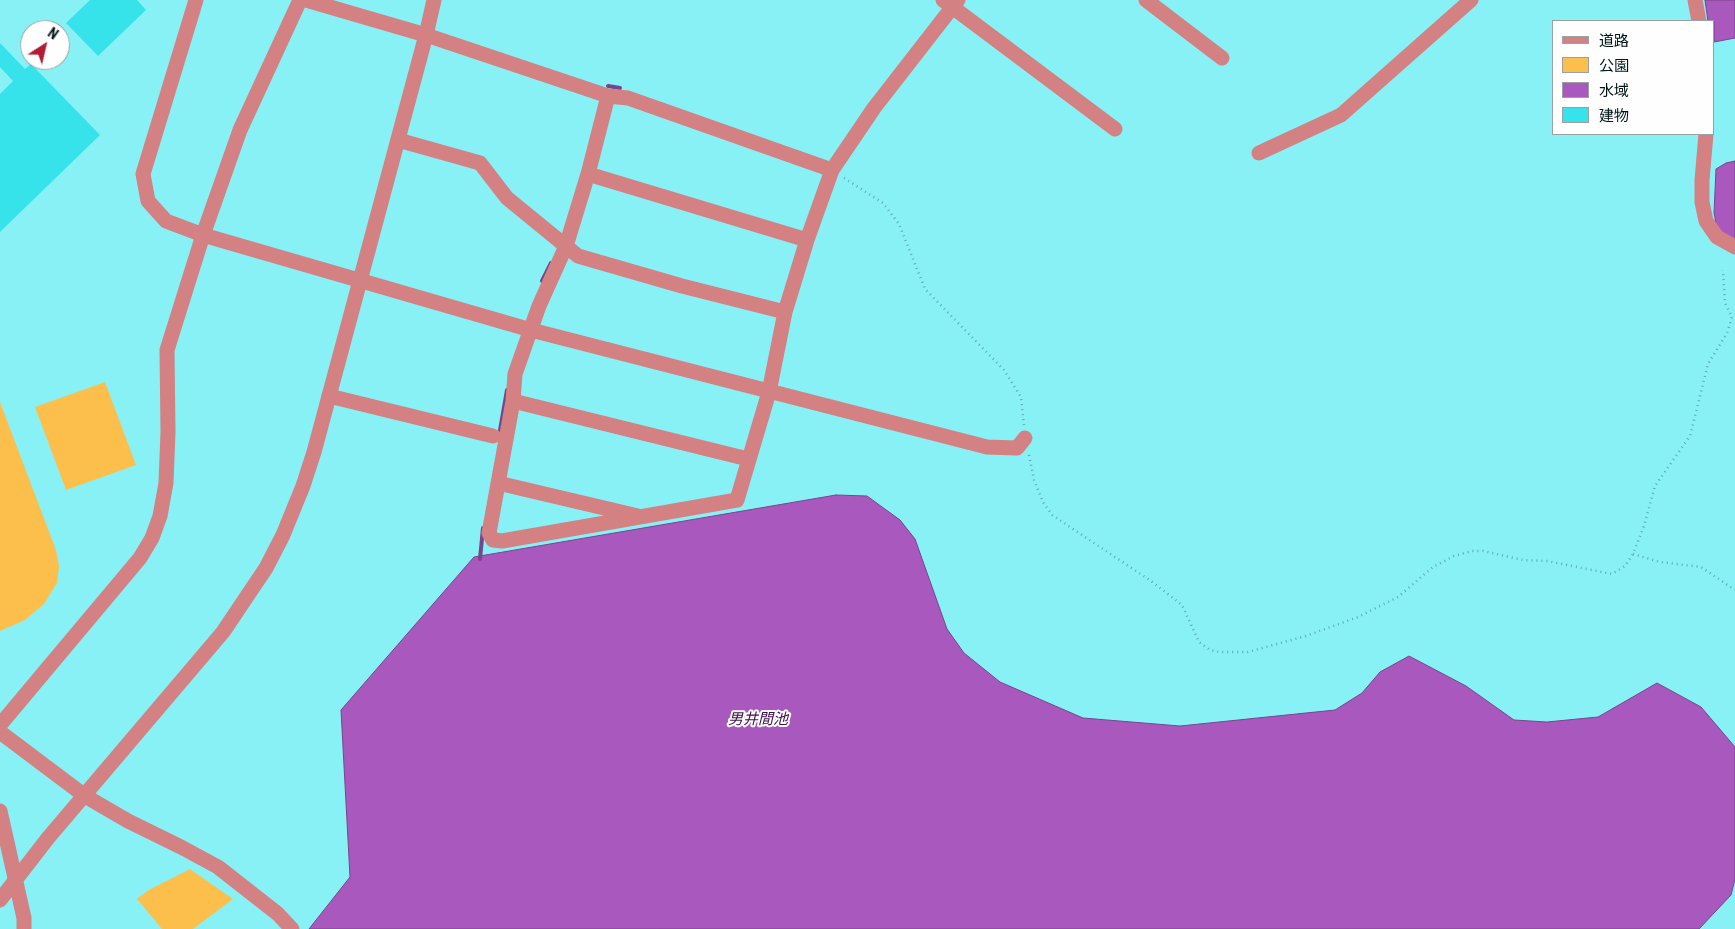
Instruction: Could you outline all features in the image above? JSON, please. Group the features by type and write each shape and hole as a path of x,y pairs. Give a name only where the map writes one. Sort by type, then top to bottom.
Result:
{"street":[{"path":"196,0 142,174 148,201 166,221 203,235 531,330 987,448 1017,448 1025,438"},
{"path":"0,725 140,558 152,538 160,516 166,483 168,432 167,350 203,235 240,130 300,0"},
{"path":"306,0 426,36 608,96 628,98 832,170"},
{"path":"0,900 48,838 223,632 266,568 283,535 304,486 361,280 434,0"},
{"path":"1146,0 1222,58"},
{"path":"1259,153 1341,115 1471,0"},
{"path":"1696,0 1699,20"},
{"path":"608,96 588,174 566,246 539,306 515,374 513,400 489,533 493,540 502,541 737,500 768,392 785,312 807,240 832,170 874,108 951,2 1115,129"},
{"path":"1706,135 1702,202 1706,220 1717,237 1735,247"},
{"path":"398,140 480,163 507,198 578,256 682,286 785,312"},
{"path":"588,174 807,240"},
{"path":"329,396 493,436"},
{"path":"513,400 748,459"},
{"path":"498,482 644,517"},
{"path":"0,732 85,796 128,821 218,867 278,914 292,929"},
{"path":"0,811 24,918 24,929"}],"path":[{"path":"832,170 884,203 899,224 925,289 1004,370 1021,396 1025,438 1034,480 1043,502 1052,515 1151,581 1182,606 1199,642 1210,650 1220,652 1248,652 1306,636 1358,617 1398,597 1433,567 1454,556 1472,551 1483,551 1523,560 1547,561 1612,574 1625,566 1633,554 1644,526 1655,486 1690,436 1708,364 1726,333 1732,317 1725,303 1722,270"},
{"path":"1633,554 1660,562 1700,567 1735,590"}],"green space":[{"path":"105,382 136,465 66,490 35,407"},
{"path":"0,402 56,550 59,566 57,583 44,604 25,620 0,631"},
{"path":"190,869 233,899 193,929 162,929 137,899 147,891"}],"water":[{"path":"1705,0 1735,0 1735,38 1715,42 1715,20 1708,20"},
{"path":"1735,161 1735,241 1722,232 1716,223 1714,213 1716,169 1726,163"},
{"name":"男井間池","path":"836,495 867,496 900,520 915,539 947,629 964,653 1000,682 1083,718 1180,726 1335,710 1362,693 1380,672 1409,656 1466,686 1514,720 1547,722 1598,717 1657,683 1701,707 1735,747 1735,879 1731,895 1699,929 309,929 350,877 341,710 474,557"}],"building":[{"path":"90,0 137,0 146,10 98,56 70,27 69,20"},
{"path":"0,43 20,64 20,70 37,70 100,135 0,232 0,94 13,81 0,67"}],"waterway":[{"path":"608,86 620,88"},
{"path":"542,281 551,263"},
{"path":"500,430 507,390"},
{"path":"480,559 483,528"}]}
